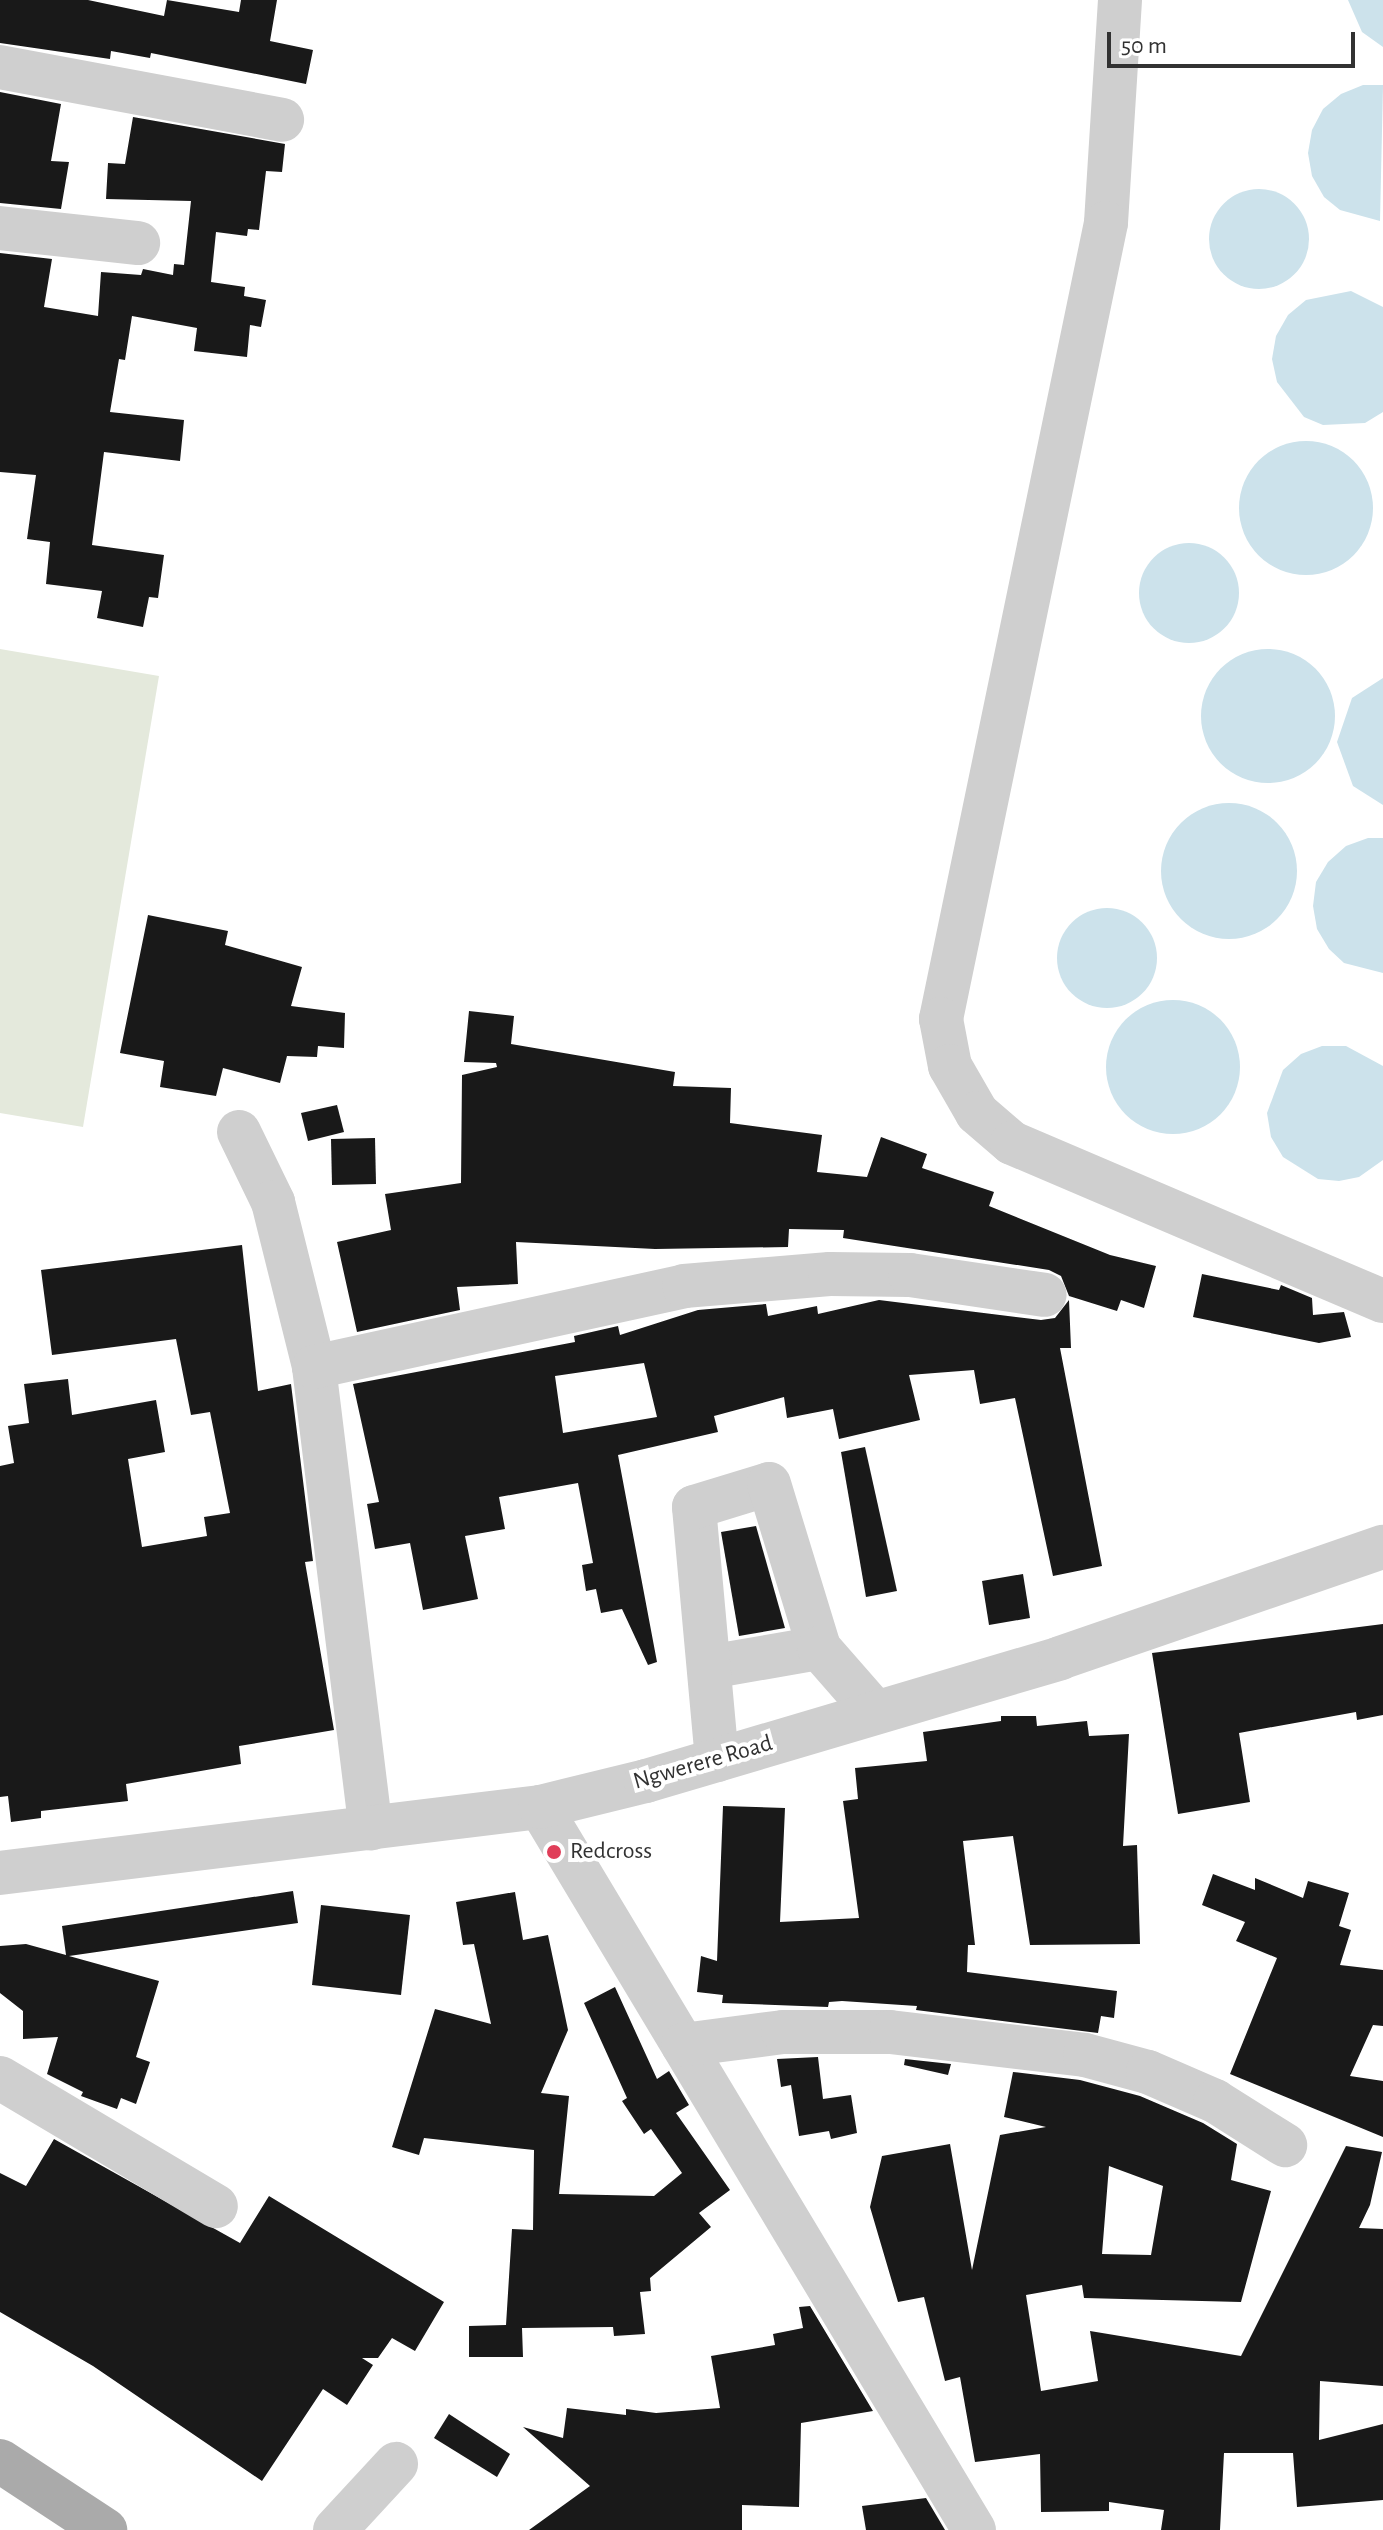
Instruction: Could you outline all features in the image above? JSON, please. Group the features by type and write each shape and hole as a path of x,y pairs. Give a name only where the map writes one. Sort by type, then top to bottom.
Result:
{"main road":[{"path":"0,2461 105,2530"}],"street":[{"path":"1120,0 1106,223 941,1019 947,1050 977,1113 1012,1143 1383,1301"},
{"path":"0,67 282,120"},
{"path":"0,228 138,243"},
{"path":"239,1132 273,1202 314,1367 371,1828"},
{"path":"314,1367 684,1286 830,1274 910,1275 1045,1295"},
{"path":"717,1760 694,1507 769,1484 819,1648 875,1712"},
{"name":"Ngwerere Road","path":"0,1873 540,1807 717,1760 1060,1658 1383,1547"},
{"path":"709,1667 819,1648"},
{"path":"540,1807 974,2530"},
{"path":"683,2045 783,2032 890,2032 1085,2055 1148,2072 1215,2101 1285,2145"},
{"path":"0,2078 216,2206"},
{"path":"335,2530 396,2464"}],"shaded area":[{"path":"0,649 159,676 83,1127 0,1113"}],"water":[{"path":"1348,0 1383,0 1383,47 1362,32"},
{"path":"1363,85 1383,85 1380,221 1340,210 1324,197 1312,176 1308,153 1312,130 1323,109 1341,94"},
{"path":"1259,189 1287,197 1301,211 1309,239 1301,267 1287,281 1259,289 1231,281 1217,267 1209,239 1217,211 1231,197"},
{"path":"1351,291 1383,307 1383,412 1365,423 1323,425 1304,417 1277,382 1272,359 1276,336 1288,315 1306,300"},
{"path":"1306,441 1332,446 1354,460 1368,482 1373,508 1368,534 1354,556 1332,570 1306,575 1280,570 1258,556 1244,534 1239,508 1244,482 1258,460 1280,446"},
{"path":"1189,543 1208,547 1224,558 1235,574 1239,593 1235,612 1224,628 1208,639 1189,643 1170,639 1154,628 1143,612 1139,593 1143,574 1154,558 1170,547"},
{"path":"1268,649 1294,654 1316,668 1330,690 1335,716 1330,742 1316,764 1294,778 1268,783 1242,778 1220,764 1206,742 1201,716 1206,690 1220,668 1242,654"},
{"path":"1383,678 1383,805 1353,786 1337,742 1352,698"},
{"path":"1229,803 1255,809 1277,823 1291,845 1297,871 1291,897 1277,919 1255,933 1229,939 1203,933 1181,919 1167,897 1161,871 1167,845 1181,823 1203,809"},
{"path":"1368,838 1383,838 1383,973 1344,963 1329,949 1317,929 1313,906 1316,882 1328,862 1346,846"},
{"path":"1107,908 1135,916 1149,930 1157,958 1149,986 1135,1000 1107,1008 1079,1000 1065,986 1057,958 1065,930 1079,916"},
{"path":"1173,1000 1199,1005 1221,1019 1235,1041 1240,1067 1235,1093 1221,1115 1199,1129 1173,1134 1147,1129 1125,1115 1111,1093 1106,1067 1111,1041 1125,1019 1147,1005"},
{"path":"1322,1046 1346,1046 1383,1066 1383,1160 1359,1177 1339,1181 1318,1179 1283,1157 1271,1137 1267,1113 1283,1070 1301,1054"}],"building":[{"path":"0,0 88,0 164,16 167,0 239,12 241,0 277,0 270,41 313,50 306,84 151,53 150,58 111,51 110,59 0,43"},
{"path":"0,92 61,104 51,161 69,162 61,209 0,203"},
{"path":"133,117 285,144 282,172 266,171 259,230 248,229 247,236 216,232 211,282 245,287 244,296 266,300 261,327 250,325 247,357 194,351 197,328 132,316 125,360 119,359 110,412 184,420 180,461 104,452 92,545 164,555 158,598 149,597 143,627 97,618 102,591 46,584 50,542 27,539 36,475 0,472 0,253 52,259 44,307 98,316 101,272 141,275 143,269 173,275 174,264 184,265 191,201 106,199 108,163 125,164"},
{"path":"148,915 228,931 225,945 302,967 291,1006 345,1013 344,1048 318,1046 317,1057 287,1056 280,1083 223,1068 216,1096 160,1087 164,1061 120,1053"},
{"path":"469,1011 514,1016 511,1044 675,1072 673,1086 731,1088 730,1123 822,1135 817,1172 867,1177 881,1137 927,1154 922,1168 994,1192 989,1206 1110,1255 1156,1266 1144,1308 1121,1300 1117,1311 1069,1296 1061,1276 1049,1270 843,1238 844,1230 789,1229 788,1247 655,1249 516,1242 518,1284 457,1287 460,1310 357,1332 337,1242 391,1230 385,1194 461,1183 462,1075 497,1067 496,1063 464,1062"},
{"path":"337,1105 344,1132 308,1141 301,1113"},
{"path":"375,1138 376,1184 332,1185 331,1139"},
{"path":"242,1245 258,1391 291,1384 313,1561 305,1562 334,1730 239,1746 241,1764 126,1784 128,1801 41,1811 41,1818 11,1822 8,1796 0,1797 0,1466 14,1463 8,1426 29,1423 24,1384 68,1379 72,1415 156,1400 165,1452 128,1459 142,1547 207,1536 204,1517 230,1513 210,1412 191,1415 176,1339 52,1355 41,1270"},
{"path":"1202,1274 1279,1290 1281,1285 1312,1298 1313,1315 1344,1312 1351,1337 1319,1343 1193,1317"},
{"path":"879,1300 1041,1320 1055,1318 1069,1300 1071,1348 1060,1348 1102,1566 1053,1576 1015,1398 980,1404 974,1370 909,1375 920,1420 839,1439 833,1409 787,1418 784,1397 714,1416 718,1432 618,1455 657,1662 648,1665 622,1609 601,1613 596,1589 586,1591 582,1565 593,1563 578,1483 499,1497 505,1529 465,1536 478,1599 423,1610 410,1543 375,1549 367,1504 379,1502 353,1384 575,1342 574,1336 618,1326 620,1335 698,1310 766,1304 768,1316 817,1306 818,1314","holes":["644,1363 657,1417 563,1433 555,1376"]},
{"path":"865,1447 897,1591 866,1597 841,1452"},
{"path":"756,1526 785,1628 739,1636 721,1532"},
{"path":"1023,1574 1030,1618 989,1625 982,1581"},
{"path":"1383,1624 1383,1715 1357,1720 1356,1712 1239,1733 1250,1802 1178,1814 1152,1653"},
{"path":"1001,1716 1036,1716 1037,1726 1087,1721 1089,1736 1129,1734 1123,1846 1137,1845 1140,1944 1030,1945 1013,1836 963,1841 975,1945 968,1945 967,1972 1117,1991 1114,2018 1101,2016 1098,2033 916,2010 917,2006 842,2001 829,2002 828,2007 722,2003 723,1995 697,1992 701,1956 717,1961 723,1806 785,1808 780,1922 859,1918 843,1801 858,1799 855,1768 927,1761 923,1732 1001,1721"},
{"path":"1213,1874 1255,1890 1255,1878 1303,1898 1308,1881 1349,1893 1339,1926 1351,1930 1340,1965 1383,1970 1383,2026 1373,2025 1350,2076 1383,2081 1383,2137 1230,2074 1277,1958 1236,1941 1245,1922 1202,1905"},
{"path":"293,1891 298,1923 69,1956 159,1981 136,2057 150,2062 136,2104 121,2098 117,2109 81,2096 83,2092 47,2074 58,2037 23,2039 23,2011 0,1993 0,1946 26,1944 66,1955 62,1926"},
{"path":"515,1892 523,1940 548,1935 568,2030 541,2093 569,2096 559,2194 654,2196 682,2173 651,2129 644,2134 622,2101 627,2098 584,2003 615,1987 657,2079 669,2071 689,2105 676,2113 730,2190 699,2213 711,2227 650,2278 651,2291 640,2292 645,2334 614,2336 613,2327 522,2328 523,2357 469,2357 469,2326 506,2325 512,2229 533,2230 534,2150 424,2138 419,2155 392,2147 435,2009 491,2024 474,1944 463,1945 456,1902"},
{"path":"321,1905 410,1915 401,1995 312,1985"},
{"path":"818,2057 823,2099 851,2095 857,2133 831,2139 829,2131 799,2136 791,2085 781,2087 777,2059"},
{"path":"905,2059 951,2064 948,2075 904,2065"},
{"path":"1013,2072 1080,2080 1140,2096 1203,2123 1237,2144 1231,2180 1271,2191 1241,2302 1084,2298 1082,2285 1026,2295 1041,2391 1098,2381 1090,2331 1241,2356 1346,2146 1382,2152 1370,2205 1359,2228 1383,2229 1383,2386 1320,2381 1319,2440 1383,2424 1383,2500 1297,2507 1293,2453 1224,2453 1220,2530 1161,2530 1164,2510 1109,2502 1109,2511 1041,2512 1040,2454 975,2462 960,2377 945,2381 924,2297 898,2302 870,2207 882,2156 950,2144 972,2270 1000,2135 1046,2127 1004,2117","holes":["1109,2166 1163,2186 1151,2255 1102,2254"]},
{"path":"54,2139 240,2243 269,2196 444,2302 415,2351 392,2338 378,2358 362,2358 373,2365 347,2405 323,2389 262,2481 93,2366 0,2312 0,2173 26,2186"},
{"path":"810,2306 873,2411 801,2423 799,2507 742,2505 742,2530 529,2530 590,2486 523,2427 563,2438 567,2408 626,2415 626,2409 656,2413 720,2408 711,2356 775,2345 773,2334 803,2328 799,2307"},
{"path":"449,2414 510,2454 497,2477 434,2438"},
{"path":"926,2498 945,2530 866,2530 862,2506"}],"place":[{"name":"Redcross","path":"554,1852"}]}
